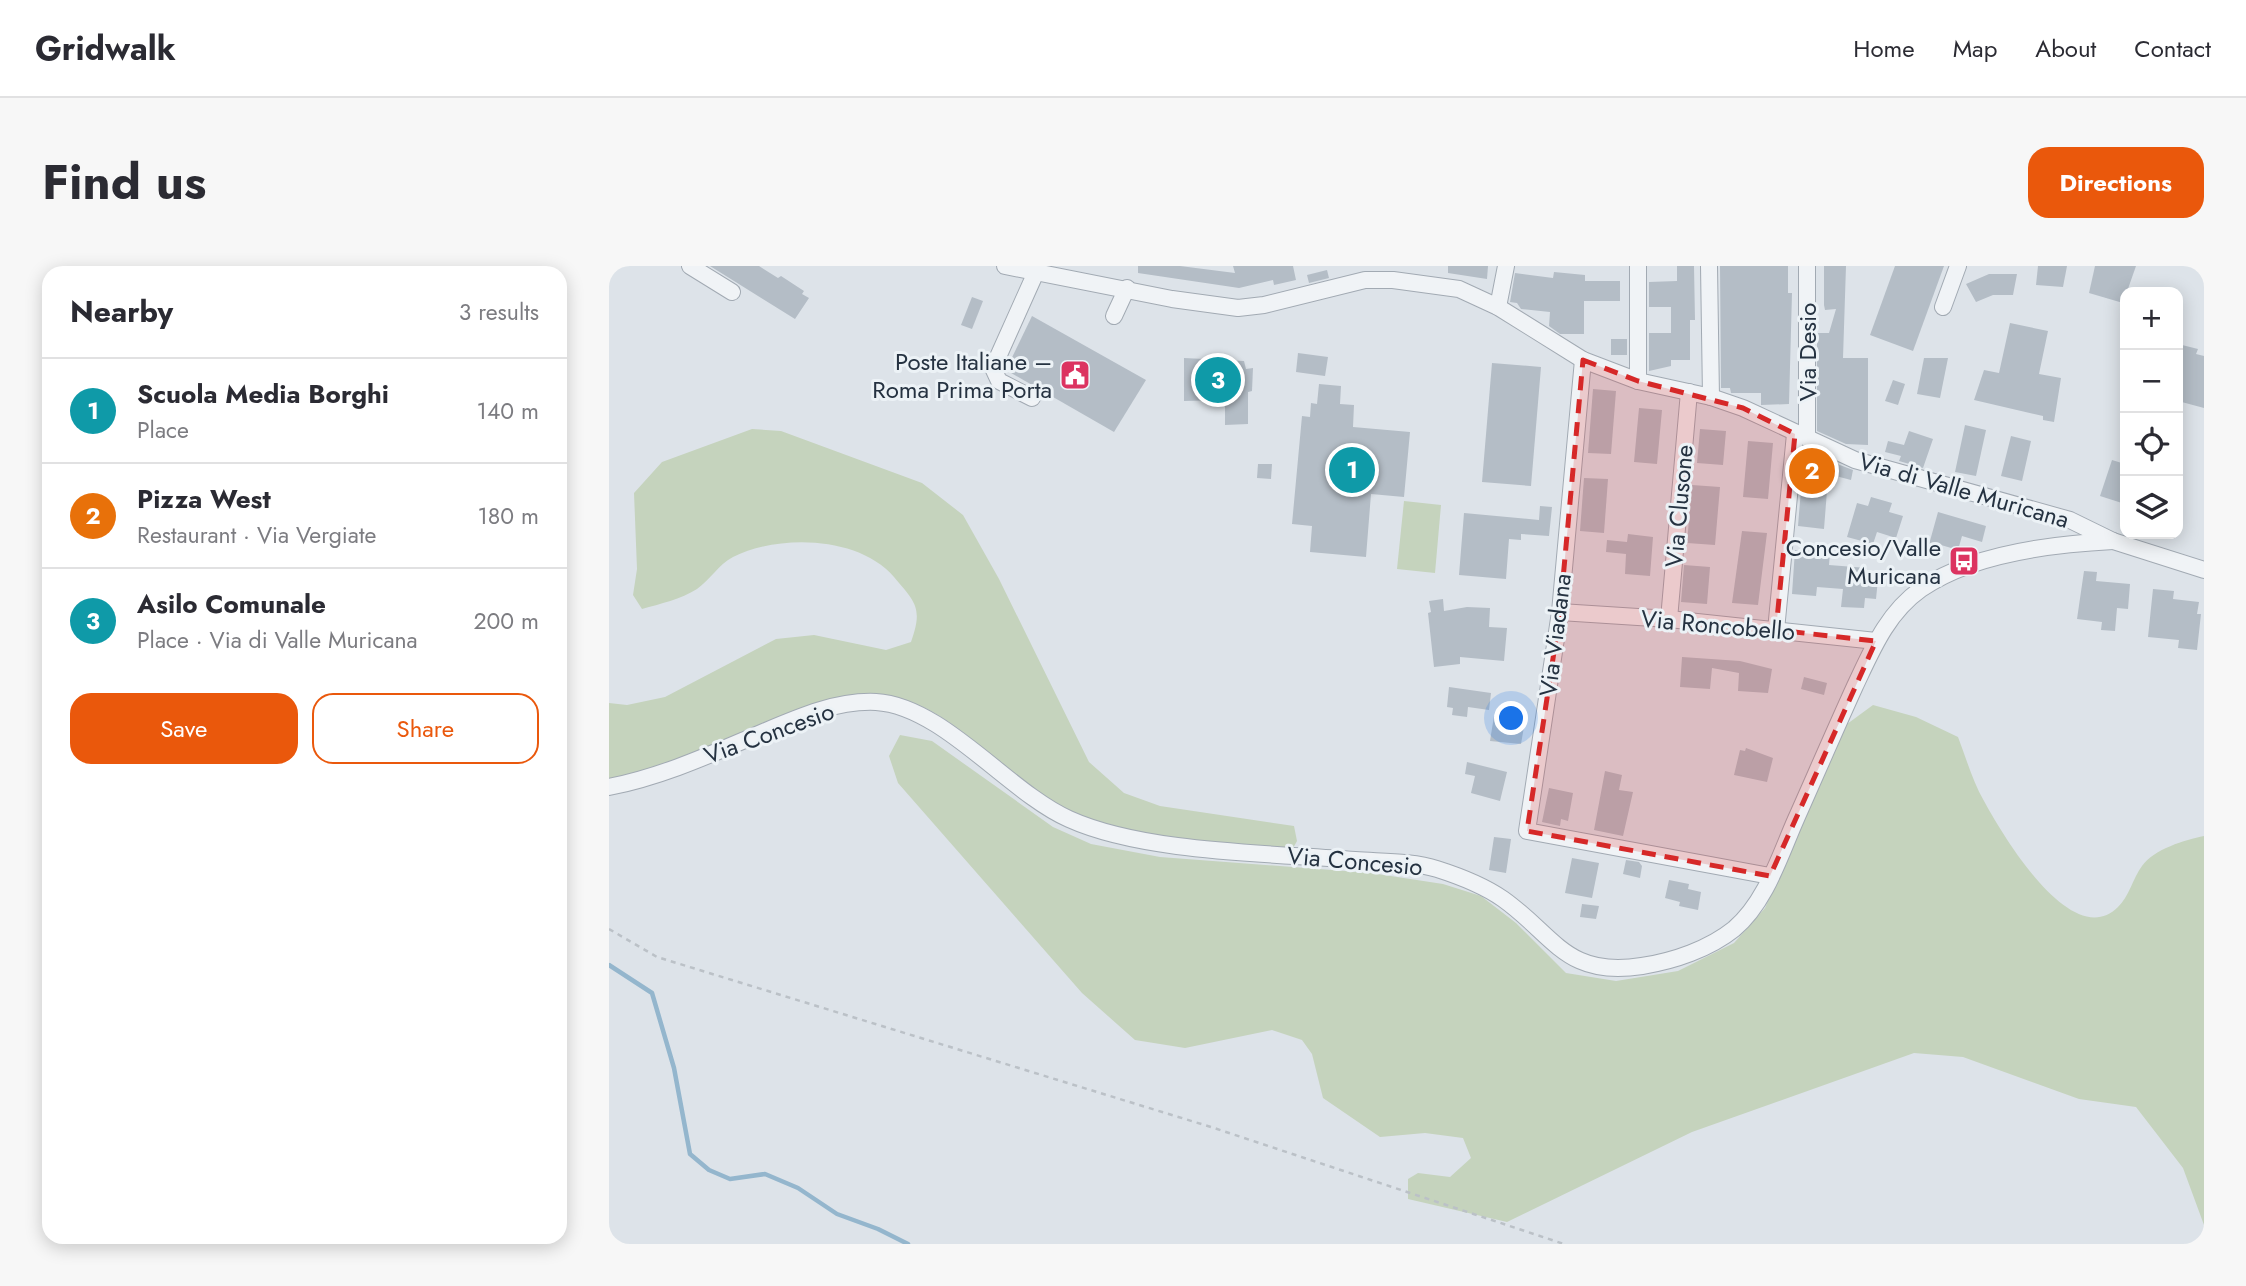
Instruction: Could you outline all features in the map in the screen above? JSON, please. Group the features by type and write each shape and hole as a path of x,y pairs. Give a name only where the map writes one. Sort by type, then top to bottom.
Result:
{"street":[{"path":"690,266 732,292"},
{"name":"Via di Valle Muricana","path":"1005,266 1172,299 1246,308 1354,282 1393,280 1459,289 1498,307 1583,359 1639,381 1711,397 1743,408 1801,436 1879,467 2070,520 2113,541 2204,570"},
{"path":"1498,307 1506,266"},
{"path":"1638,266 1639,381"},
{"path":"1709,266 1711,397"},
{"name":"Via Desio","path":"1776,630 1801,436 1807,266"},
{"path":"1943,307 1958,266"},
{"path":"1032,398 999,381 993,368 1036,272"},
{"path":"1114,316 1127,288"},
{"name":"Via Viadana","path":"1583,359 1560,612 1527,831 1770,876"},
{"name":"Via Clusone","path":"1669,619 1689,392"},
{"name":"Via Concesio","path":"609,787 671,771 802,716 832,708 874,702 911,712 944,730 1037,800 1067,819 1118,836 1184,846 1430,866 1492,892 1524,916 1556,948 1595,966 1646,966 1703,947 1744,919 1770,876 1876,641 1910,598 1948,575 2033,550 2113,541"},
{"name":"Via Roncobello","path":"1560,612 1669,619 1876,641"}],"path":[{"path":"609,929 657,957 1211,1127 1565,1244"}],"highlighted area":[{"path":"1583,360 1638,381 1743,408 1795,434 1776,630 1876,641 1770,876 1527,831 1560,612"}],"green space":[{"path":"752,429 781,431 922,483 963,515 999,579 1089,762 1124,793 1160,806 1294,826 1297,841 1292,850 1147,836 1090,821 1041,795 972,739 924,707 898,698 871,694 823,702 770,721 694,755 609,780 609,703 627,705 665,697 776,639 814,635 886,650 911,642 917,613 908,593 894,577 879,563 861,553 818,543 773,545 733,557 691,593 642,609 633,595 637,569 634,493 662,462"},
{"path":"1404,501 1441,505 1435,573 1397,569"},
{"path":"1873,705 1916,717 1958,737 1980,794 2006,838 2041,884 2060,902 2080,914 2100,917 2118,907 2147,860 2170,846 2204,836 2204,1225 2183,1168 2136,1107 2079,1099 1963,1057 1914,1053 1692,1132 1507,1222 1408,1199 1408,1179 1418,1173 1450,1177 1471,1158 1463,1138 1425,1133 1380,1137 1323,1098 1312,1054 1302,1040 1272,1030 1185,1048 1135,1040 1082,993 898,783 889,756 900,735 932,741 1053,827 1091,844 1160,857 1371,873 1443,884 1481,896 1516,923 1566,973 1616,981 1678,971 1734,943 1765,908 1843,727"}],"building":[{"path":"710,266 759,266 778,278 781,276 804,291 802,294 809,298 795,319"},
{"path":"1138,266 1180,266 1235,273 1233,266 1293,266 1296,280 1274,285 1273,280 1239,288 1138,273"},
{"path":"1448,266 1488,266 1487,279 1448,273"},
{"path":"1677,266 1694,266 1695,320 1690,320 1690,360 1671,360 1671,366 1649,371 1649,333 1671,333 1671,307 1649,307 1649,282 1677,281"},
{"path":"1720,266 1788,266 1788,293 1792,293 1789,404 1761,405 1761,393 1731,393 1730,388 1721,388"},
{"path":"1824,266 1846,266 1843,358 1868,358 1868,445 1846,444 1817,431 1817,333 1829,333 1836,309 1825,310"},
{"path":"1895,266 1944,266 1913,351 1870,335"},
{"path":"2038,266 2067,266 2063,287 2036,285"},
{"path":"2095,266 2136,266 2129,287 2120,287 2120,302 2089,293"},
{"path":"1327,270 1329,278 1309,283 1307,275"},
{"path":"1554,272 1585,275 1585,281 1620,281 1620,301 1584,301 1584,334 1560,334 1549,326 1550,312 1521,309 1517,303 1510,302 1515,273 1553,278"},
{"path":"1989,274 2017,274 2013,295 1993,295 1976,302 1966,284"},
{"path":"972,297 983,301 972,329 961,325"},
{"name":"Poste Italiane – Roma Prima Porta","path":"1032,316 1146,380 1114,432 1006,370"},
{"path":"2010,323 2048,331 2039,374 2061,378 2054,422 2043,420 2043,416 1974,400 1984,370 1999,373"},
{"path":"1611,339 1627,339 1627,355 1611,355"},
{"path":"2183,345 2198,349 2196,354 2204,356 2204,408 2183,402"},
{"path":"1298,353 1328,357 1325,376 1296,372"},
{"path":"1184,358 1244,361 1246,369 1253,368 1252,391 1248,392 1248,424 1225,425 1225,400 1184,401"},
{"path":"1924,358 1948,358 1940,398 1917,394"},
{"path":"1492,363 1541,367 1531,486 1482,482"},
{"path":"1893,380 1905,384 1898,405 1885,401"},
{"path":"1319,384 1341,386 1340,404 1354,405 1353,427 1410,432 1404,497 1371,494 1366,557 1310,552 1312,526 1292,524 1302,416 1310,417 1311,403 1317,404"},
{"path":"1593,389 1616,391 1611,454 1588,453"},
{"path":"1639,408 1662,410 1657,464 1634,462"},
{"path":"1965,425 1986,430 1976,476 1955,472"},
{"path":"1700,429 1726,431 1723,465 1697,463"},
{"path":"1909,431 1933,439 1923,468 1899,461 1901,456 1885,452 1888,441 1904,445"},
{"path":"2011,436 2031,441 2022,481 2001,476"},
{"path":"1748,441 1773,443 1768,499 1743,497"},
{"path":"1819,457 1853,470 1851,480 1832,475 1828,478 1824,529 1798,526 1802,477 1818,478"},
{"path":"2112,460 2120,462 2120,502 2100,496"},
{"path":"1258,464 1272,464 1271,479 1257,478"},
{"path":"1584,478 1608,479 1604,533 1580,531"},
{"path":"1692,485 1720,487 1715,545 1687,543"},
{"path":"1871,497 1892,503 1889,512 1903,516 1896,538 1877,532 1873,544 1847,537 1857,503 1868,506"},
{"path":"1540,506 1552,507 1549,536 1521,534 1521,540 1509,539 1506,579 1459,575 1464,513 1539,520"},
{"path":"1938,512 1986,526 1982,542 1962,536 1958,550 1941,545 1940,551 1928,548"},
{"path":"1742,531 1767,533 1758,605 1732,603"},
{"path":"1628,534 1653,537 1650,576 1625,574 1626,554 1606,552 1607,540 1627,542"},
{"path":"1795,550 1830,553 1829,565 1867,568 1867,578 1878,579 1876,599 1865,598 1864,608 1841,607 1843,589 1817,587 1816,596 1792,594"},
{"path":"1684,565 1710,567 1707,604 1681,602"},
{"path":"2084,571 2097,572 2096,581 2130,584 2128,609 2117,608 2115,631 2101,630 2102,622 2077,619"},
{"path":"2153,589 2174,591 2173,599 2199,602 2197,614 2201,614 2197,650 2178,648 2179,640 2148,637"},
{"path":"1443,599 1444,611 1467,607 1490,608 1489,627 1507,628 1504,661 1460,657 1460,664 1434,667 1429,601"},
{"path":"1682,657 1740,661 1772,669 1768,693 1738,691 1739,673 1712,668 1710,689 1680,687"},
{"path":"1804,677 1827,683 1824,695 1801,689"},
{"path":"1449,687 1491,693 1489,710 1468,707 1467,717 1452,715 1453,708 1447,707"},
{"path":"1494,716 1525,721 1521,744 1490,741"},
{"path":"1746,748 1773,758 1767,782 1734,775 1740,750 1745,751"},
{"path":"1467,762 1507,772 1500,801 1471,793 1475,776 1465,774"},
{"path":"1605,771 1622,775 1619,790 1633,792 1623,836 1594,830"},
{"path":"1549,788 1573,793 1568,821 1561,819 1560,826 1542,822"},
{"path":"1494,837 1511,839 1506,873 1489,870"},
{"path":"1572,858 1599,863 1592,898 1565,893"},
{"path":"1626,860 1639,862 1642,866 1640,878 1623,874"},
{"path":"1669,880 1689,884 1688,889 1701,892 1698,910 1679,906 1680,902 1665,898"},
{"path":"1582,904 1599,906 1596,919 1580,917"}],"waterway":[{"path":"609,965 652,993 674,1068 690,1154 709,1170 730,1179 765,1174 798,1188 837,1214 878,1229 908,1244"}],"place":[{"name":"Poste Italiane – Roma Prima Porta","path":"1075,375"},
{"name":"Asilo Comunale","path":"1218,380"},
{"name":"Scuola Media Borghi","path":"1352,470"},
{"name":"Pizza West","path":"1812,471"},
{"name":"Concesio/Valle Muricana","path":"1964,561"}]}
